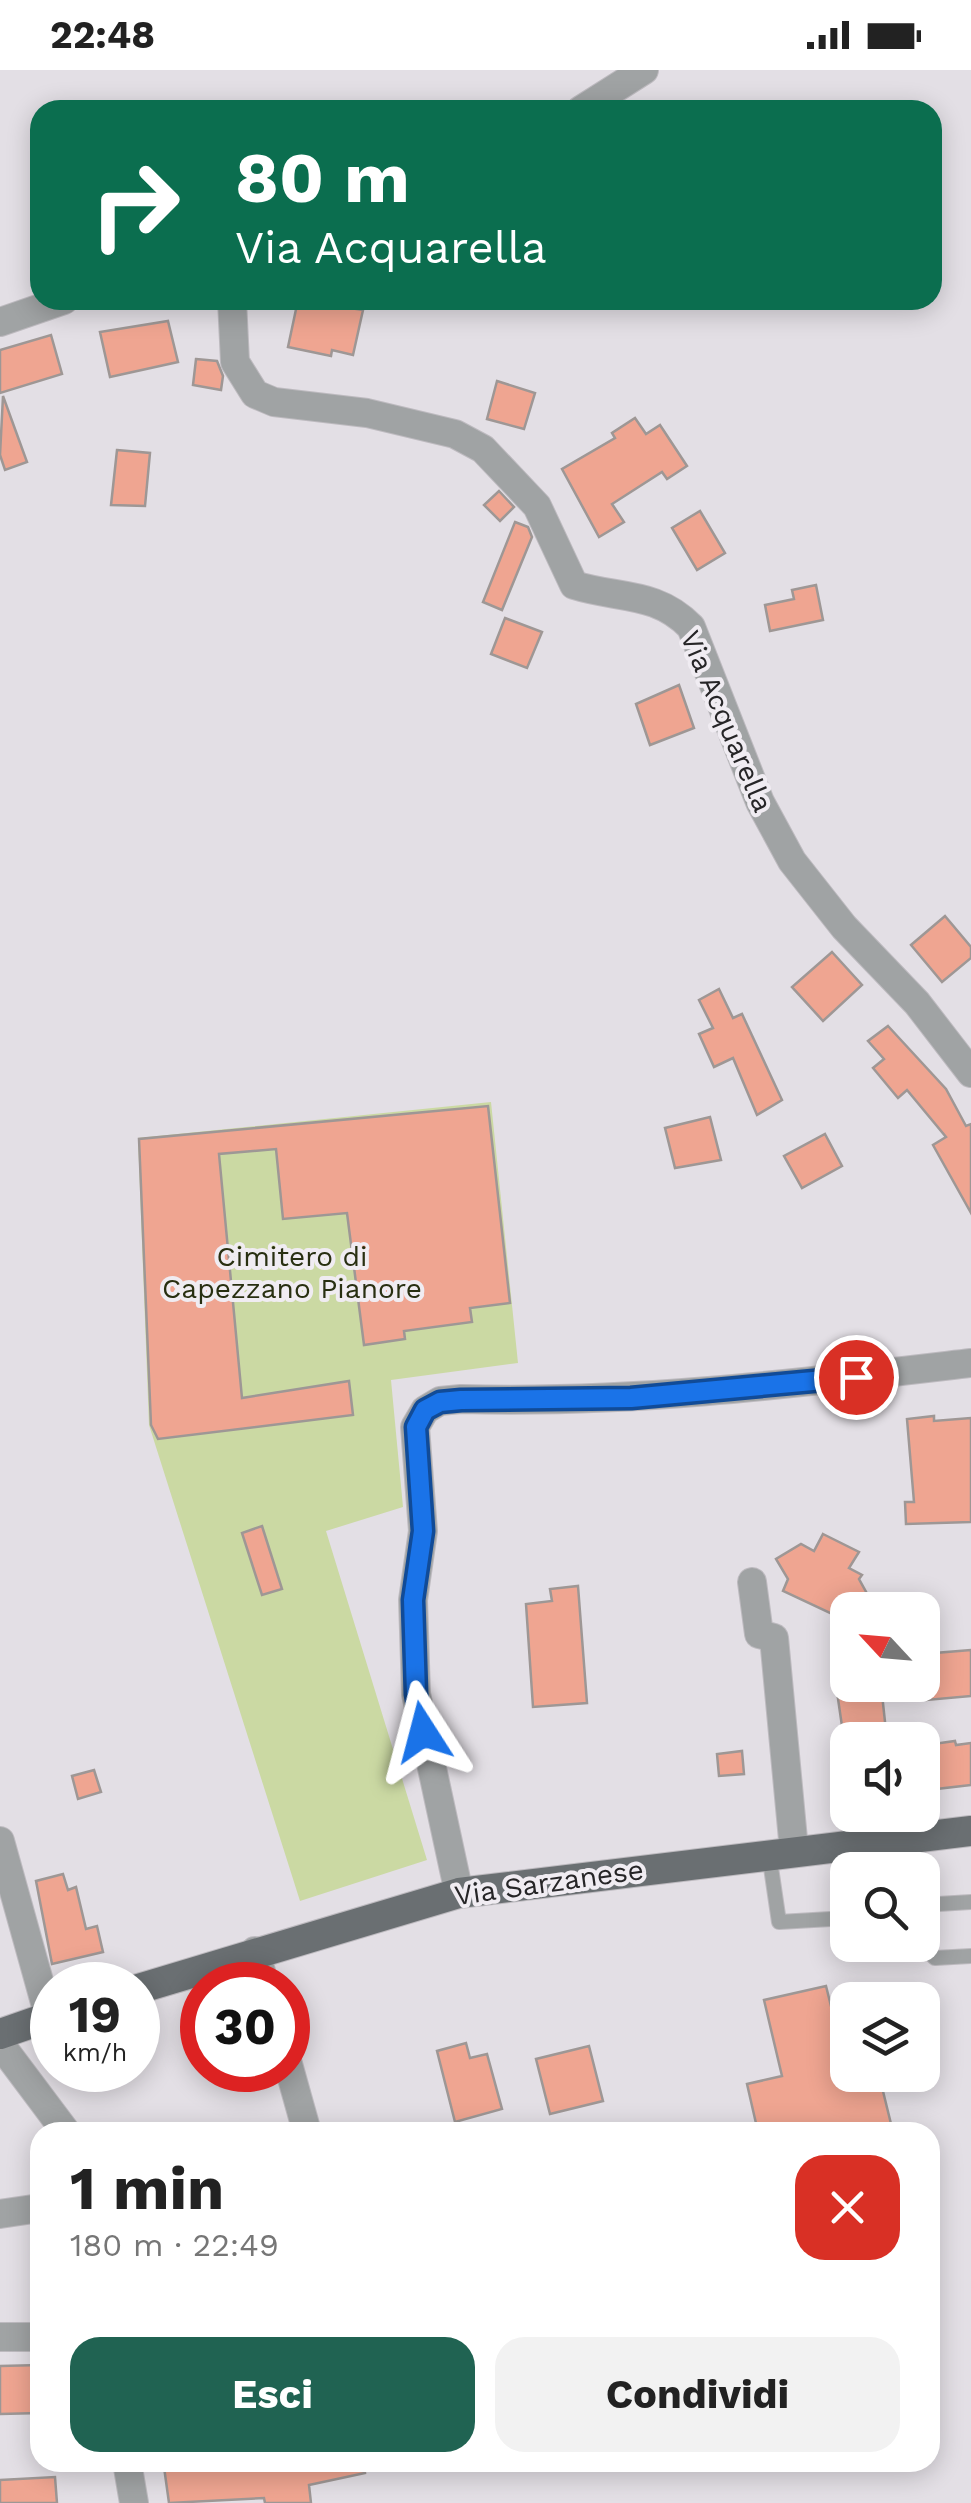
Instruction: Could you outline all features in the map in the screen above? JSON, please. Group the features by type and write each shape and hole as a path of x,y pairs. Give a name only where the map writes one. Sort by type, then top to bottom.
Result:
{"main road":[{"name":"Via Sarzanese","path":"160,1982 459,1893 971,1830"},
{"path":"0,2034 30,2024"}],"street":[{"path":"597,100 644,70"},
{"path":"0,322 35,310"},
{"name":"Via Acquarella","path":"232,310 235,362 255,394 274,402 367,413 455,434 483,449 537,506 574,585 639,595 673,609 691,627 760,802 792,862 844,927 917,1002 971,1073"},
{"path":"459,1893 416,1694 413,1600 423,1531 416,1427 425,1410 440,1402 461,1400 631,1398 741,1391 971,1363"},
{"path":"752,1582 759,1634 774,1638 781,1852"},
{"path":"0,1841 35,1962"},
{"path":"256,1951 259,1962"},
{"path":"0,2044 58,2122"},
{"path":"296,2092 304,2122"},
{"path":"0,2214 30,2210"},
{"path":"0,2337 30,2337"},
{"path":"129,2472 134,2503"}],"lane":[{"path":"781,1852 779,1922 830,1919"},
{"path":"940,1906 971,1902"},
{"path":"940,1958 971,1956"}],"green space":[{"name":"Cimitero di Capezzano Pianore","path":"491,1102 518,1363 391,1380 403,1507 326,1531 427,1860 300,1901 149,1425 138,1138"}],"building":[{"path":"296,310 363,310 353,355 332,350 331,356 288,347"},
{"path":"168,321 178,362 110,377 100,332"},
{"path":"51,335 62,374 0,393 0,350"},
{"path":"196,359 217,361 223,376 221,390 193,385"},
{"path":"497,381 535,393 524,429 487,419"},
{"path":"3,396 27,462 5,470 0,455"},
{"path":"635,418 646,434 660,425 687,466 667,479 662,472 612,504 624,522 599,537 562,469 615,438 612,433"},
{"path":"117,450 150,453 145,506 111,505"},
{"path":"499,491 514,507 500,521 484,505"},
{"path":"700,511 725,553 697,570 672,528"},
{"path":"515,522 528,527 532,537 502,610 483,602"},
{"path":"816,585 823,620 770,631 765,605 794,599 792,590"},
{"path":"505,618 542,632 527,668 491,654"},
{"path":"679,685 694,728 650,745 636,704"},
{"path":"945,916 971,947 971,958 942,982 911,945"},
{"path":"832,952 862,985 823,1021 792,987"},
{"path":"719,989 733,1018 742,1014 782,1100 757,1115 733,1058 714,1067 699,1034 713,1028 699,1000"},
{"path":"888,1026 946,1089 966,1126 971,1124 971,1213 933,1145 946,1137 907,1090 898,1098 873,1068 884,1059 868,1041"},
{"path":"488,1106 510,1303 470,1308 472,1322 404,1331 405,1339 364,1345 347,1213 283,1219 276,1149 219,1154 242,1398 349,1381 353,1415 158,1439 151,1425 139,1139"},
{"path":"710,1117 721,1160 675,1168 665,1128"},
{"path":"825,1134 842,1166 802,1188 784,1156"},
{"path":"934,1416 934,1421 971,1418 971,1522 906,1524 905,1502 914,1502 907,1419"},
{"path":"262,1526 282,1589 262,1595 242,1533"},
{"path":"823,1534 859,1552 849,1568 862,1575 859,1579 866,1592 830,1592 830,1613 783,1591 788,1579 776,1559 801,1544 814,1551"},
{"path":"578,1586 587,1703 533,1707 526,1604 552,1601 550,1589"},
{"path":"971,1650 971,1696 940,1699 940,1653"},
{"path":"838,1702 883,1702 885,1722 841,1722"},
{"path":"940,1743 971,1743 971,1785 940,1789"},
{"path":"742,1751 744,1774 719,1776 717,1754"},
{"path":"94,1770 101,1792 78,1799 72,1776"},
{"path":"63,1874 68,1890 76,1887 86,1929 97,1926 103,1952 52,1962 36,1881"},
{"path":"826,1986 830,2002 830,2092 883,2092 891,2122 756,2122 747,2084 782,2076 764,2000"},
{"path":"466,2043 470,2058 487,2054 502,2109 455,2122 437,2051"},
{"path":"589,2046 603,2101 550,2114 536,2059"},
{"path":"30,2365 30,2413 0,2414 0,2366"},
{"path":"165,2472 365,2472 309,2485 311,2503 265,2503 264,2498 169,2503"},
{"path":"55,2477 57,2503 0,2503 0,2480"}],"route":[{"path":"423,1732 416,1694 413,1600 423,1531 416,1427 425,1410 440,1402 461,1400 631,1398 741,1391 856,1377"}]}
